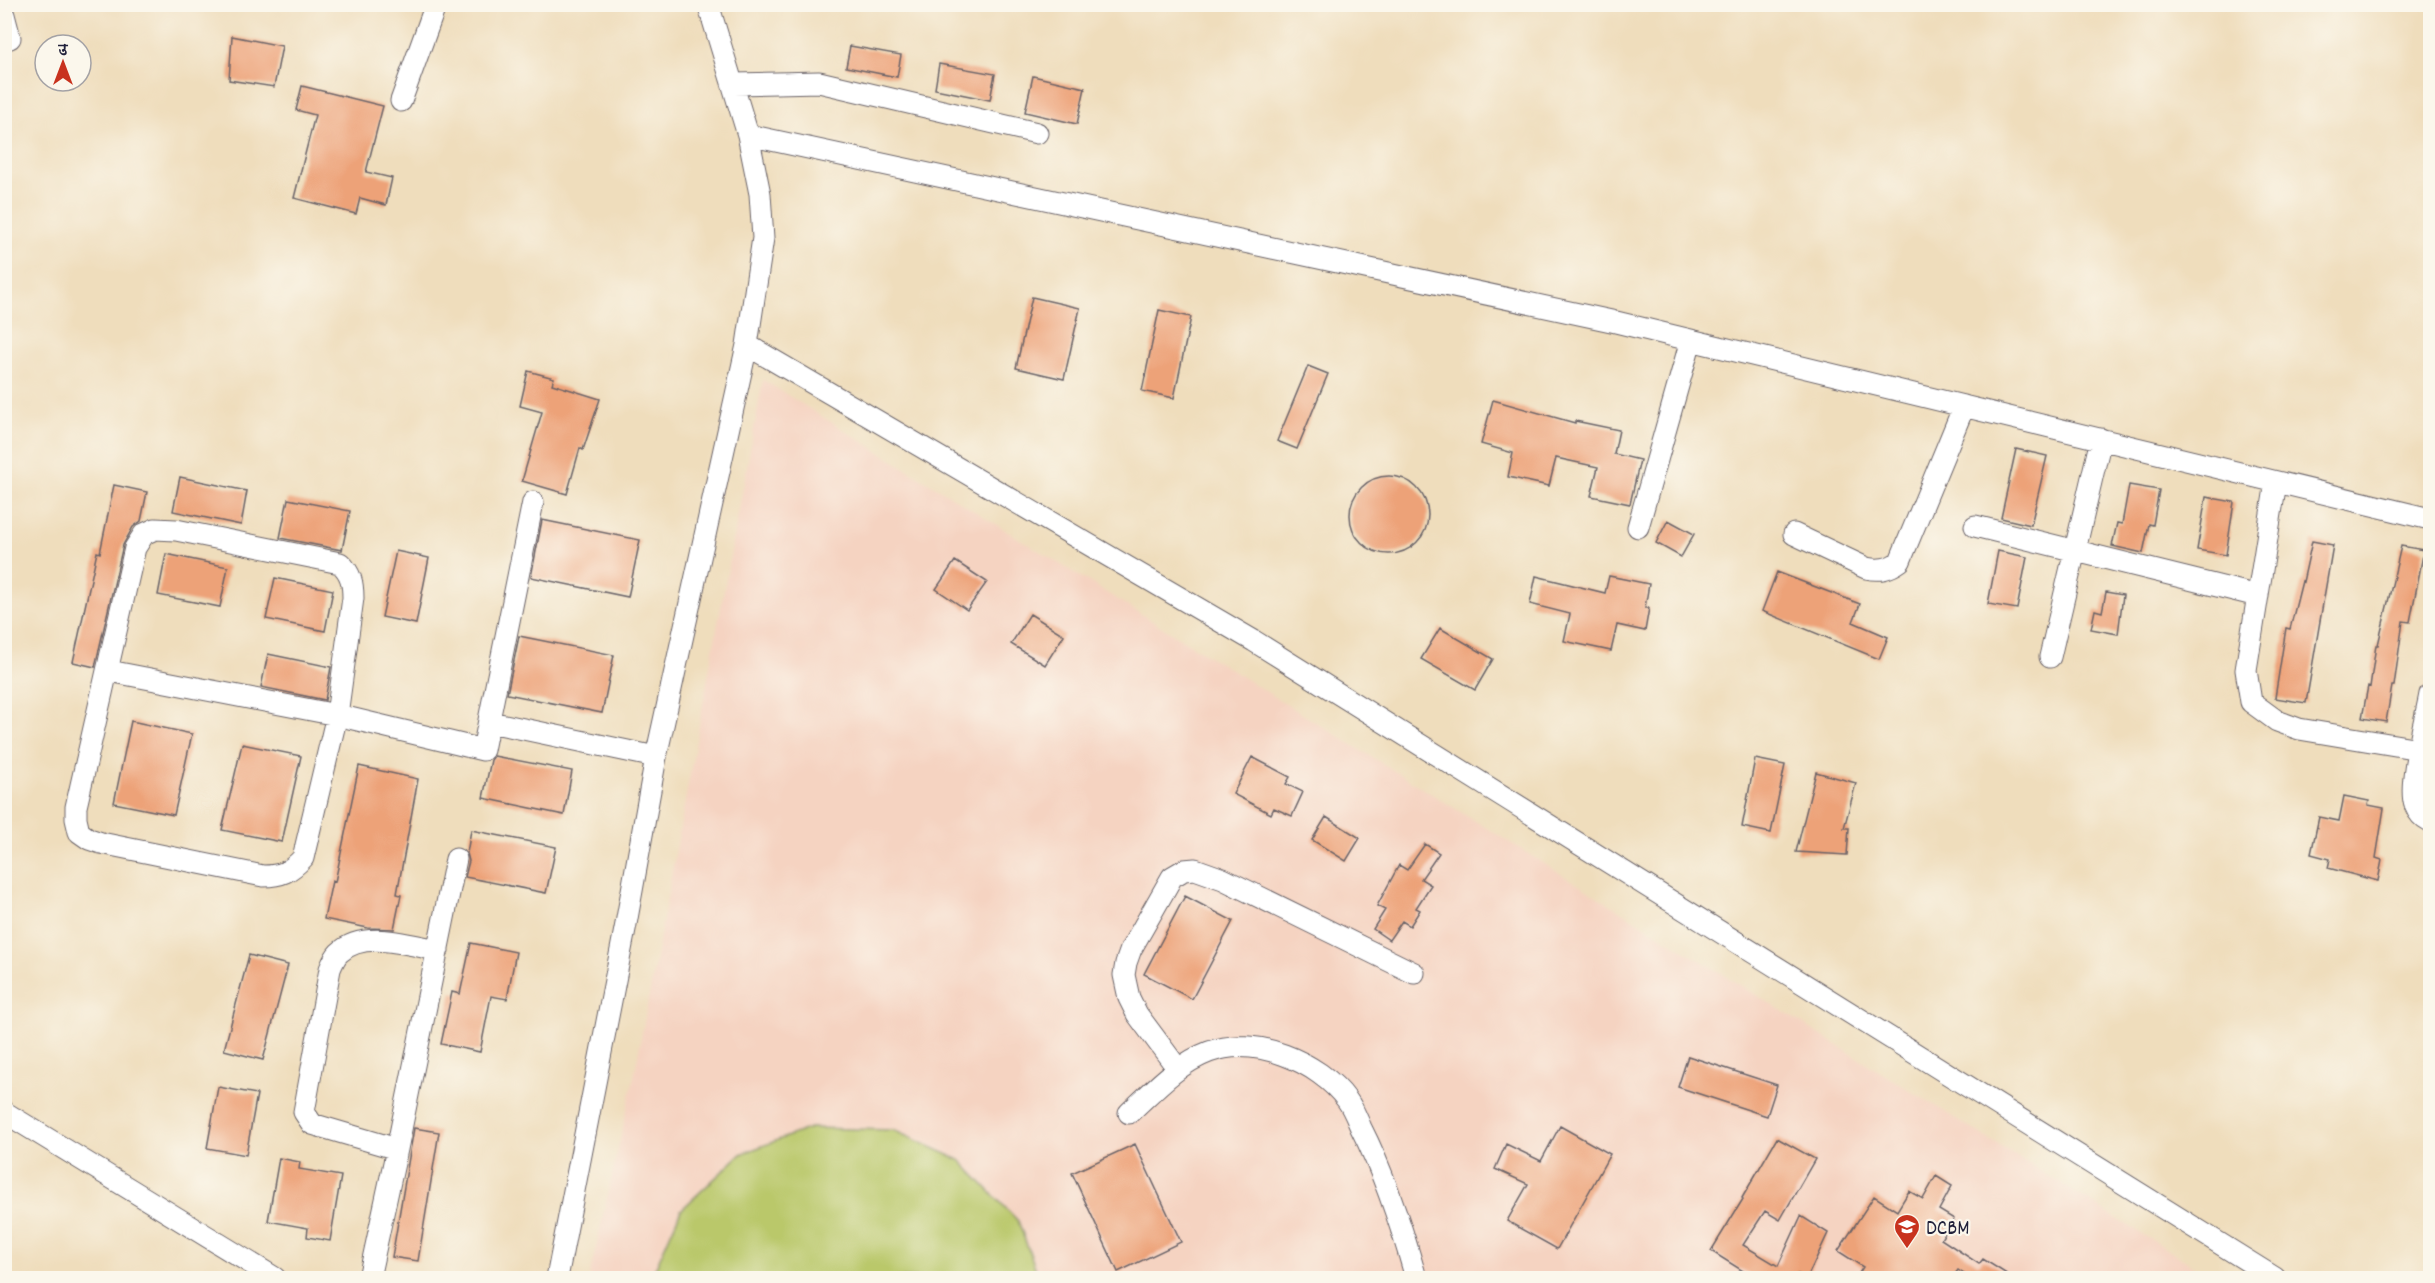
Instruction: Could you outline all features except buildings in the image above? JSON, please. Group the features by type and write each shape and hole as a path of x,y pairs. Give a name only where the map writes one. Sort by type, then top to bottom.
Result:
{"street":[{"path":"401,101 436,4"},
{"path":"557,1278 656,757 747,345 763,238 760,194 748,135 708,4"},
{"path":"4,15 10,38"},
{"path":"734,84 819,82 1037,133"},
{"path":"748,135 1691,340 2430,519"},
{"path":"1638,527 1691,340"},
{"path":"747,345 1254,641 2275,1278"},
{"path":"1794,534 1866,568 1886,569 1900,561 1964,406"},
{"path":"2050,657 2101,440"},
{"path":"2276,482 2246,670 2252,702 2277,721 2299,729 2420,749"},
{"path":"108,672 337,716 483,750 532,502"},
{"path":"1975,526 2258,596"},
{"path":"155,529 176,530 340,563 348,571 353,584 353,597 337,716 303,858 292,870 280,876 263,876 101,843 79,832 76,807 135,548 144,534 155,529"},
{"path":"2430,694 2414,785 2415,805 2430,822"},
{"path":"490,722 656,757"},
{"path":"369,1278 456,859"},
{"path":"1178,1069 1137,1014 1128,998 1124,975 1131,948 1167,882 1178,872 1195,869 1223,879 1414,973"},
{"path":"397,1149 312,1124 304,1113 330,969 338,954 350,946 372,940 438,950"},
{"path":"1129,1113 1178,1069 1209,1052 1242,1046 1258,1047 1287,1056 1316,1071 1347,1100 1371,1148 1416,1278"},
{"path":"4,1112 275,1278"}],"shaded area":[{"path":"763,380 2213,1278 589,1278 633,1082"}],"green space":[{"path":"810,1128 893,1130 960,1160 1018,1221 1039,1278 651,1278 681,1210 741,1154"}],"place":[{"name":"DCBM","path":"1907,1250"}]}
